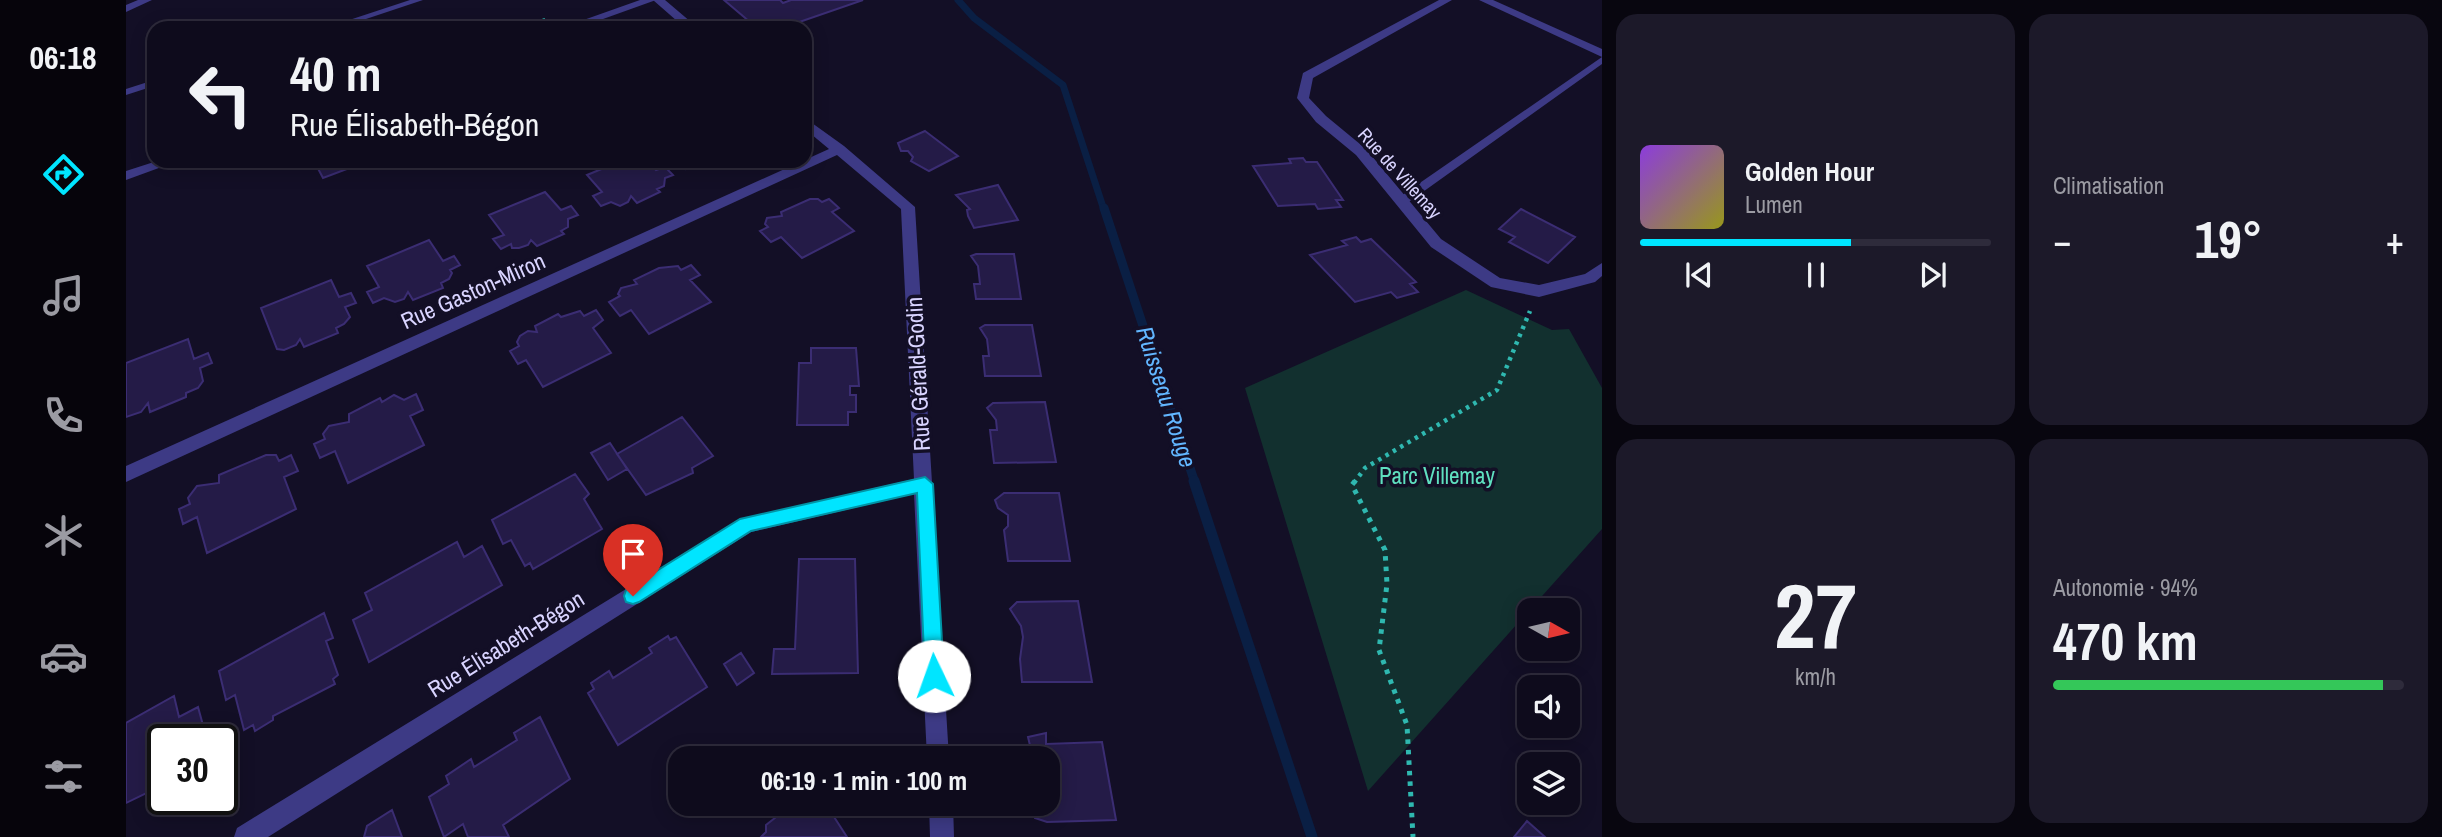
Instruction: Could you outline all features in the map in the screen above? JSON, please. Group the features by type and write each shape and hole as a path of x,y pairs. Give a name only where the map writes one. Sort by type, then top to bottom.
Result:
{"street":[{"path":"126,9 147,0"},
{"path":"588,21 651,0"},
{"path":"658,0 684,21"},
{"name":"Rue de Villemay","path":"1447,0 1307,76 1303,98 1321,119 1361,152 1436,243 1496,283 1539,291 1590,278 1602,268"},
{"path":"1484,0 1602,53"},
{"name":"Rue Gérald-Godin","path":"812,128 908,207 937,746"},
{"name":"Rue Gaston-Miron","path":"812,161 839,149"},
{"path":"126,176 150,168"},
{"name":"Rue Gaston-Miron","path":"126,474 797,168"},
{"name":"Rue Élisabeth-Bégon","path":"246,837 747,525 925,484"},
{"path":"941,816 942,837"}],"lane":[{"path":"352,21 419,0"},
{"path":"1402,201 1602,60"},
{"path":"126,92 147,85"}],"path":[{"path":"1413,837 1407,725 1379,650 1387,584 1385,550 1352,485 1365,468 1497,390 1539,291"}],"green space":[{"name":"Parc Villemay","path":"1466,290 1552,330 1569,329 1602,388 1602,529 1540,598 1517,598 1517,624 1368,791 1245,388"}],"building":[{"path":"724,0 780,0 783,3 791,0 863,0 802,21 749,21"},
{"path":"925,131 958,156 929,171 911,161 913,157 908,151 901,151 898,143"},
{"path":"1303,158 1306,162 1317,162 1343,200 1336,200 1341,207 1318,209 1315,204 1278,206 1253,166 1291,163 1289,159"},
{"path":"318,168 349,168 323,178"},
{"path":"604,168 666,168 673,175 665,178 664,186 657,189 660,192 637,203 631,196 628,202 620,206 611,202 601,206 593,196 602,192 587,175"},
{"path":"998,185 1018,220 974,228 968,216 967,210 970,209 956,195"},
{"path":"545,192 561,210 571,206 578,215 568,219 568,227 561,231 564,234 537,246 531,240 528,245 519,248 512,248 511,244 501,249 493,239 504,235 489,215"},
{"path":"810,199 822,202 829,199 839,208 832,212 854,231 802,258 781,237 771,242 760,231 768,227 765,224 767,218 782,216 781,212"},
{"path":"1521,209 1575,237 1548,263 1509,242 1515,237 1499,229"},
{"path":"1356,237 1361,242 1371,239 1416,282 1410,284 1418,292 1397,298 1391,292 1355,302 1310,255 1347,245 1342,241"},
{"path":"429,240 443,261 454,256 460,265 450,270 452,273 449,279 441,283 443,288 413,300 408,292 404,299 395,302 384,298 373,303 367,292 379,287 367,266"},
{"path":"1014,254 1021,299 976,299 974,284 980,284 978,266 971,256"},
{"path":"691,265 700,275 690,280 711,302 649,334 631,310 620,316 609,302 620,296 618,294 621,288 637,284 634,280 659,268 678,266 681,270"},
{"path":"331,280 339,297 351,293 356,303 345,307 350,317 336,328 338,333 304,347 300,339 296,345 284,350 277,349 261,308"},
{"path":"596,310 603,320 593,328 611,353 543,387 526,360 518,364 510,351 519,346 517,342 520,336 528,331 537,332 535,326 558,314 561,317 580,311 584,316"},
{"path":"985,325 1032,325 1041,376 985,376 983,356 989,356 987,339 980,328"},
{"path":"188,339 194,359 208,353 212,363 200,368 203,381 198,388 186,393 186,397 150,412 148,403 141,412 126,417 126,363"},
{"path":"811,348 856,348 859,386 850,386 850,395 856,395 856,412 848,412 848,425 797,425 799,363 811,363"},
{"path":"416,394 423,410 410,416 424,445 348,483 335,451 320,458 314,444 325,439 323,434 329,426 349,422 349,414 380,398 382,402 394,395 404,400"},
{"path":"1045,402 1056,462 994,463 990,430 997,430 996,420 987,408 993,403"},
{"path":"682,417 713,456 692,468 693,473 646,495 617,454"},
{"path":"610,443 627,469 608,480 591,453"},
{"path":"266,455 276,455 279,461 291,455 298,471 284,477 296,509 207,553 197,517 183,524 179,509 190,504 188,498 197,486 219,483 219,475"},
{"path":"575,474 589,494 584,499 602,529 533,569 530,563 525,566 511,540 503,544 492,520"},
{"path":"1004,493 1059,493 1070,561 1008,561 1004,530 1008,526 1008,515 998,508 995,500"},
{"path":"457,542 464,557 482,546 502,585 369,662 353,620 372,610 365,593"},
{"path":"799,559 855,559 858,673 772,674 774,649 795,649"},
{"path":"1078,601 1092,682 1022,682 1020,659 1023,637 1021,626 1010,609 1017,602"},
{"path":"324,613 333,638 326,641 338,675 333,679 335,684 273,716 273,720 255,731 253,725 244,730 235,695 226,700 219,671"},
{"path":"668,636 670,640 676,637 707,687 618,745 588,693 594,689 591,683 609,671 613,678 652,653 649,648"},
{"path":"741,653 754,673 737,685 724,664"},
{"path":"174,696 179,717 198,707 203,724 147,724 147,793 126,803 126,723"},
{"path":"540,717 570,779 503,825 509,837 468,837 463,824 444,837 429,797 449,784 446,776 471,759 474,767 517,740 514,733"},
{"path":"1046,733 1046,744 1102,742 1116,820 1047,822 1035,818 1060,816 1060,746 1030,746 1028,737"},
{"path":"392,810 402,837 364,837 367,826"},
{"path":"777,816 833,816 847,837 761,837 766,832 766,825"},
{"path":"1527,821 1545,837 1514,837"}],"waterway":[{"name":"Ruisseau Rouge","path":"958,0 974,18 1063,85 1104,210"},
{"name":"Ruisseau Rouge","path":"1104,208 1195,483"},
{"name":"Ruisseau Rouge","path":"1194,481 1312,837"}],"route":[{"path":"633,596 747,525 925,484 934,676"}]}
